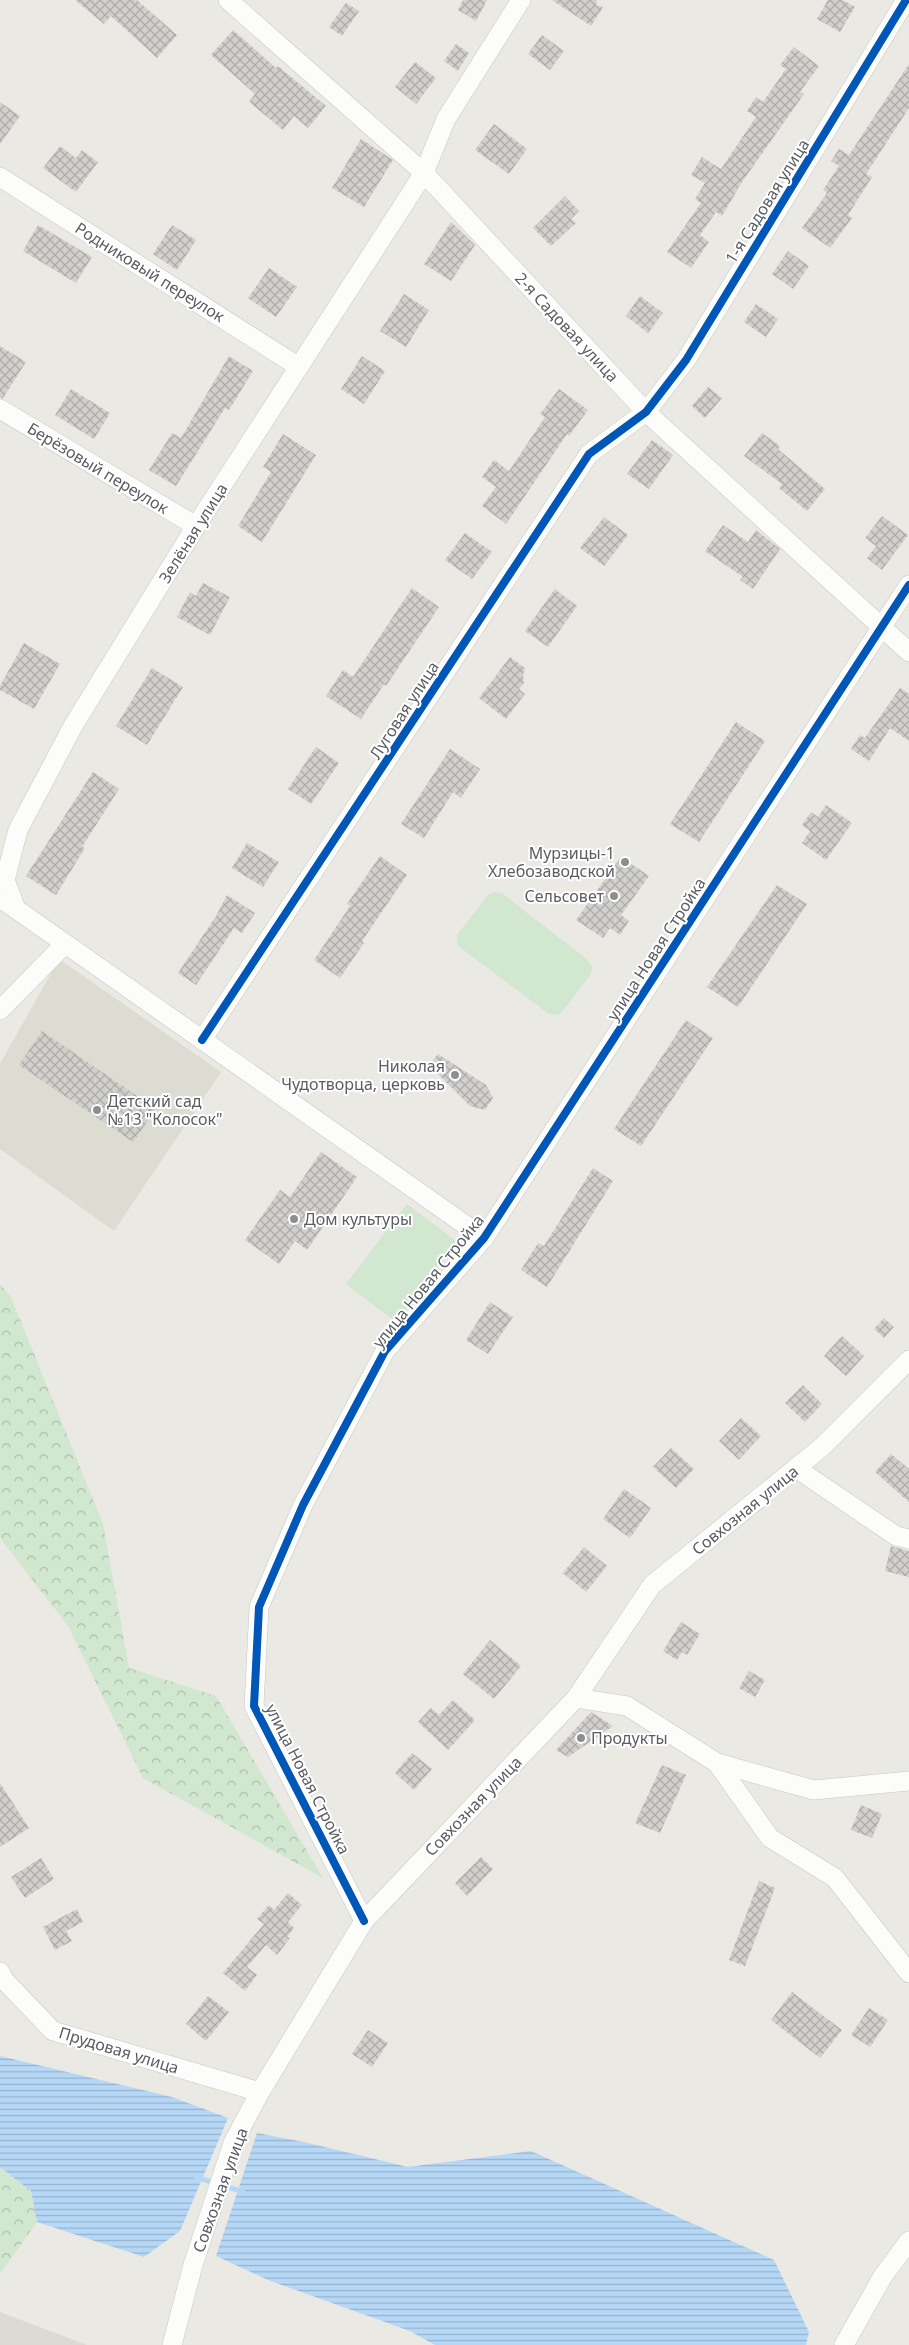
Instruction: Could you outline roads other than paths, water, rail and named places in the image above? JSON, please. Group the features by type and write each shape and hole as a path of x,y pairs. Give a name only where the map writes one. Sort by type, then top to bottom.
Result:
{"street":[{"name":"2-я Садовая улица","path":"228,0 424,173 646,412 909,652"},
{"name":"Зелёная улица","path":"16,909 5,880 18,830 73,726 196,526 424,173 446,119 521,0"},
{"name":"1-я Садовая улица","path":"646,412 686,360 906,0"},
{"name":"Родниковый переулок","path":"0,177 299,367"},
{"name":"Берёзовый переулок","path":"0,409 196,526"},
{"name":"Луговая улица","path":"202,1040 589,454 646,412"},
{"name":"улица Новая Стройка","path":"364,1921 254,1706 259,1607 303,1505 386,1351 484,1238 883,628 909,585"},
{"name":"улица Новая Стройка","path":"0,898 484,1238"},
{"path":"0,1010 65,944"},
{"name":"Совхозная улица","path":"172,2345 192,2265 233,2143 260,2092 364,1921 576,1698 652,1585 822,1447 909,1360"},
{"path":"796,1468 896,1536 909,1539"},
{"path":"576,1698 627,1706 717,1763 814,1790 909,1781"},
{"path":"717,1763 770,1838 835,1878 909,1973"},
{"name":"Прудовая улица","path":"0,1972 5,1981 53,2031 260,2092"},
{"path":"844,2345 883,2276 909,2241"}],"water":[{"path":"0,2056 172,2097 228,2118 180,2231 144,2257 37,2222 31,2191 0,2167"},
{"path":"257,2133 304,2142 408,2167 531,2151 774,2260 809,2332 806,2345 435,2345 410,2331 268,2280 216,2256"}],"waterway":[{"path":"196,2177 243,2192"}],"place":[{"name":"Мурзицы-1 Хлебозаводской","path":"625,862"},
{"name":"Сельсовет","path":"614,896"},
{"name":"Николая Чудотворца, церковь","path":"455,1075"},
{"name":"Детский сад №13 \"Колосок\"","path":"97,1110"},
{"name":"Дом культуры","path":"294,1219"},
{"name":"Продукты","path":"581,1738"}]}
